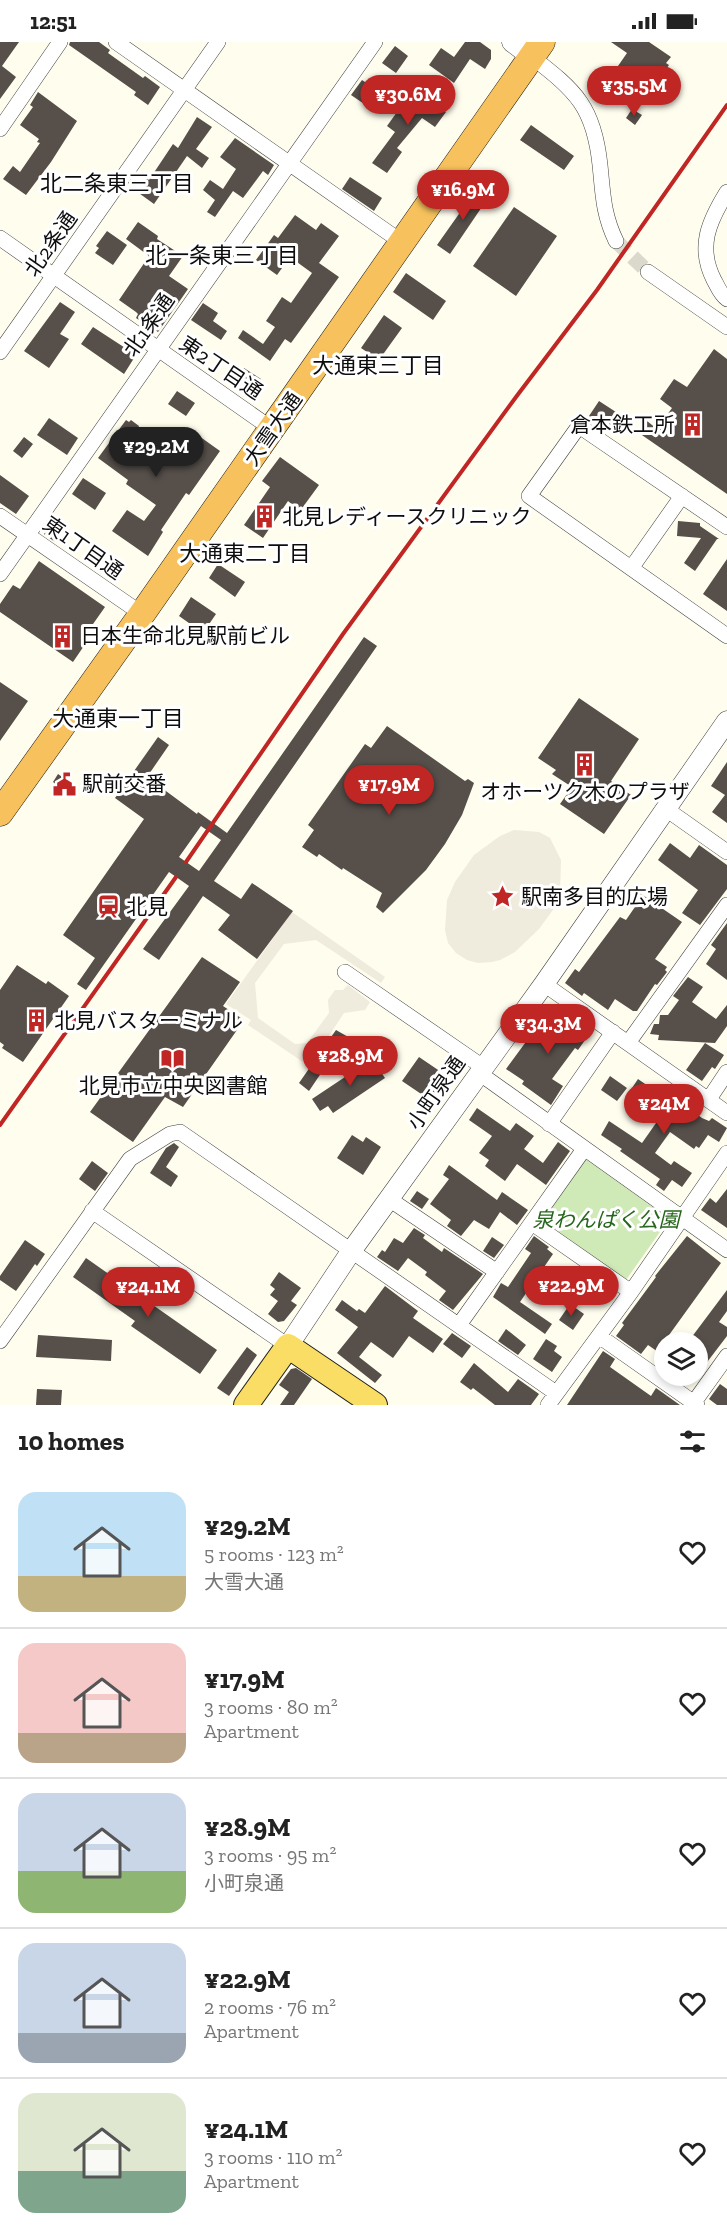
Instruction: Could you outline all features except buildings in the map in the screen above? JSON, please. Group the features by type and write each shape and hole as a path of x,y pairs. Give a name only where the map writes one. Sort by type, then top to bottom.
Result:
{"highway":[{"name":"大雪大通","path":"2,806 142,614 403,243 529,47"}],"main road":[{"path":"246,1405 288,1346 375,1405"}],"street":[{"path":"0,129 60,42"},
{"path":"116,42 403,243"},
{"name":"北2条通","path":"0,352 218,42"},
{"name":"北1条通","path":"0,574 375,42"},
{"path":"529,47 566,83 583,104 594,128 603,203 608,225 616,241"},
{"path":"727,192 714,213 706,235 707,267 722,296 727,299"},
{"name":"東2丁目通","path":"0,238 272,429"},
{"path":"648,272 727,327"},
{"path":"727,526 579,426 529,496 727,636"},
{"path":"632,567 682,496"},
{"name":"東1丁目通","path":"0,516 142,614"},
{"name":"小町泉通","path":"288,1346 352,1250 544,984 727,721"},
{"path":"666,809 727,852"},
{"path":"628,1043 727,904"},
{"path":"345,972 481,1070 549,1124 727,1250"},
{"path":"544,984 727,1113"},
{"path":"549,1124 613,1032"},
{"path":"709,1099 727,1072"},
{"path":"0,1341 130,1159 170,1134 180,1132 459,1325 552,1399 631,1293 727,1153"},
{"path":"459,1325 584,1149"},
{"path":"389,1199 497,1272"},
{"path":"92,1211 288,1346"},
{"path":"532,1223 631,1293"},
{"path":"599,1336 694,1404 727,1356"}],"green space":[{"name":"泉わんぱく公園","path":"585,1158 669,1219 626,1280 542,1220"}],"shaded area":[{"name":"駅南多目的広場","path":"514,830 539,832 550,838 561,860 560,894 553,910 539,929 515,952 492,962 478,963 467,960 456,953 448,943 445,930 447,900 455,882 474,855 500,836"},
{"path":"292,912 385,977 381,983 316,940 284,944 255,983 258,1018 295,1044 307,1043 329,1013 328,1000 335,990 343,990 348,985 370,1002 365,1010 344,1013 309,1066 248,1025 251,1020 226,1004"}],"tunnel":[{"path":"616,241 648,272"}],"railway":[{"path":"186,862 343,634 597,290 727,105"},
{"path":"0,1125 176,877"}],"place":[{"name":"倉本鉄工所","path":"693,425"},
{"name":"北見レディースクリニック","path":"264,517"},
{"name":"日本生命北見駅前ビル","path":"62,636"},
{"name":"オホーツク木のプラザ","path":"585,764"},
{"name":"駅前交番","path":"64,784"},
{"name":"駅南多目的広場","path":"503,897"},
{"name":"北見","path":"108,907"},
{"name":"北見バスターミナル","path":"36,1021"},
{"name":"北見市立中央図書館","path":"173,1058"}],"district":[{"name":"北二条東三丁目","path":"117,183"},
{"name":"北一条東三丁目","path":"222,255"},
{"name":"大通東三丁目","path":"378,365"},
{"name":"大通東二丁目","path":"245,553"},
{"name":"大通東一丁目","path":"118,718"}]}
